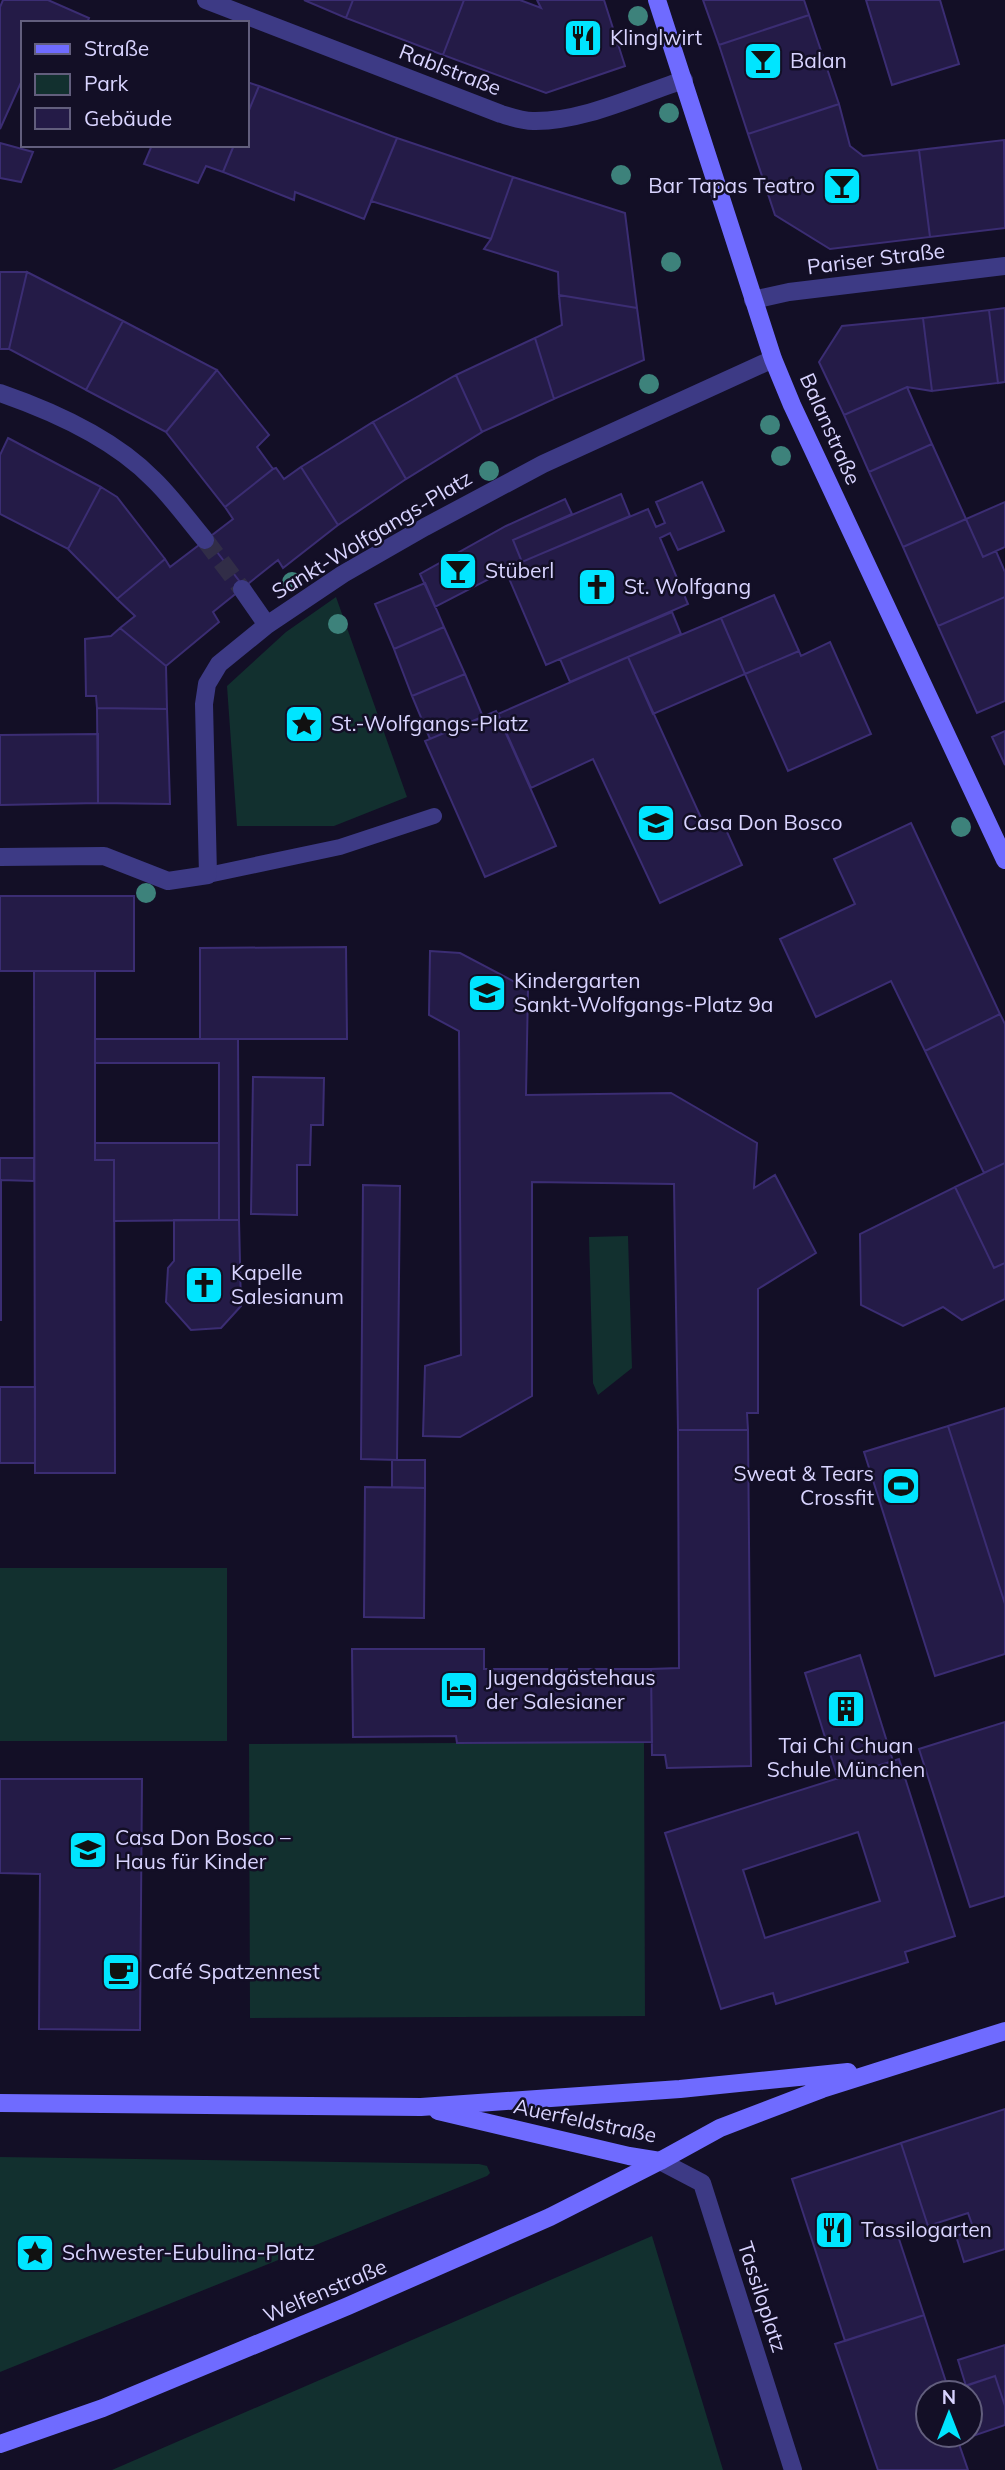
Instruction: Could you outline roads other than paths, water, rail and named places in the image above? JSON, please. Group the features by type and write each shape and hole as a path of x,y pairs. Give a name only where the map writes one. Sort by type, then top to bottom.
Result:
{"street":[{"name":"Rablstraße","path":"206,0 501,114 530,121 559,120 584,114 684,80"},
{"name":"Balanstraße","path":"657,0 773,359 1005,860"},
{"name":"Pariser Straße","path":"753,300 789,292 1005,266"},
{"name":"Sankt-Wolfgangs-Platz","path":"208,875 204,704 206,684 219,664 267,625 343,574 425,527 543,464 773,359"},
{"path":"0,393 41,407 105,442 153,478 205,540"},
{"path":"242,589 267,625"},
{"path":"0,857 103,856 168,881 208,875"},
{"name":"Auerfeldstraße","path":"421,2107 660,2161 720,2128 821,2089 1005,2031"},
{"name":"Auerfeldstraße","path":"0,2104 421,2107 680,2089 890,2068"},
{"name":"Welfenstraße","path":"0,2444 103,2408 348,2306 550,2217 660,2161"},
{"name":"Tassiloplatz","path":"660,2161 702,2183 793,2470"}],"lane":[{"path":"208,875 340,847 434,816"}],"tunnel":[{"path":"205,540 242,589"}],"place":[{"name":"Klinglwirt","path":"583,38"},
{"name":"Balan","path":"763,61"},
{"name":"Bar Tapas Teatro","path":"842,186"},
{"name":"Stüberl","path":"458,571"},
{"name":"St. Wolfgang","path":"597,587"},
{"name":"St.-Wolfgangs-Platz","path":"304,724"},
{"name":"Casa Don Bosco","path":"656,823"},
{"name":"Kindergarten Sankt-Wolfgangs-Platz 9a","path":"487,993"},
{"name":"Kapelle Salesianum","path":"204,1285"},
{"name":"Sweat & Tears Crossfit","path":"901,1486"},
{"name":"Jugendgästehaus der Salesianer","path":"459,1690"},
{"name":"Tai Chi Chuan Schule München","path":"846,1709"},
{"name":"Casa Don Bosco – Haus für Kinder","path":"88,1850"},
{"name":"Café Spatzennest","path":"121,1972"},
{"name":"Tassilogarten","path":"834,2230"},
{"name":"Schwester-Eubulina-Platz","path":"35,2253"}]}
